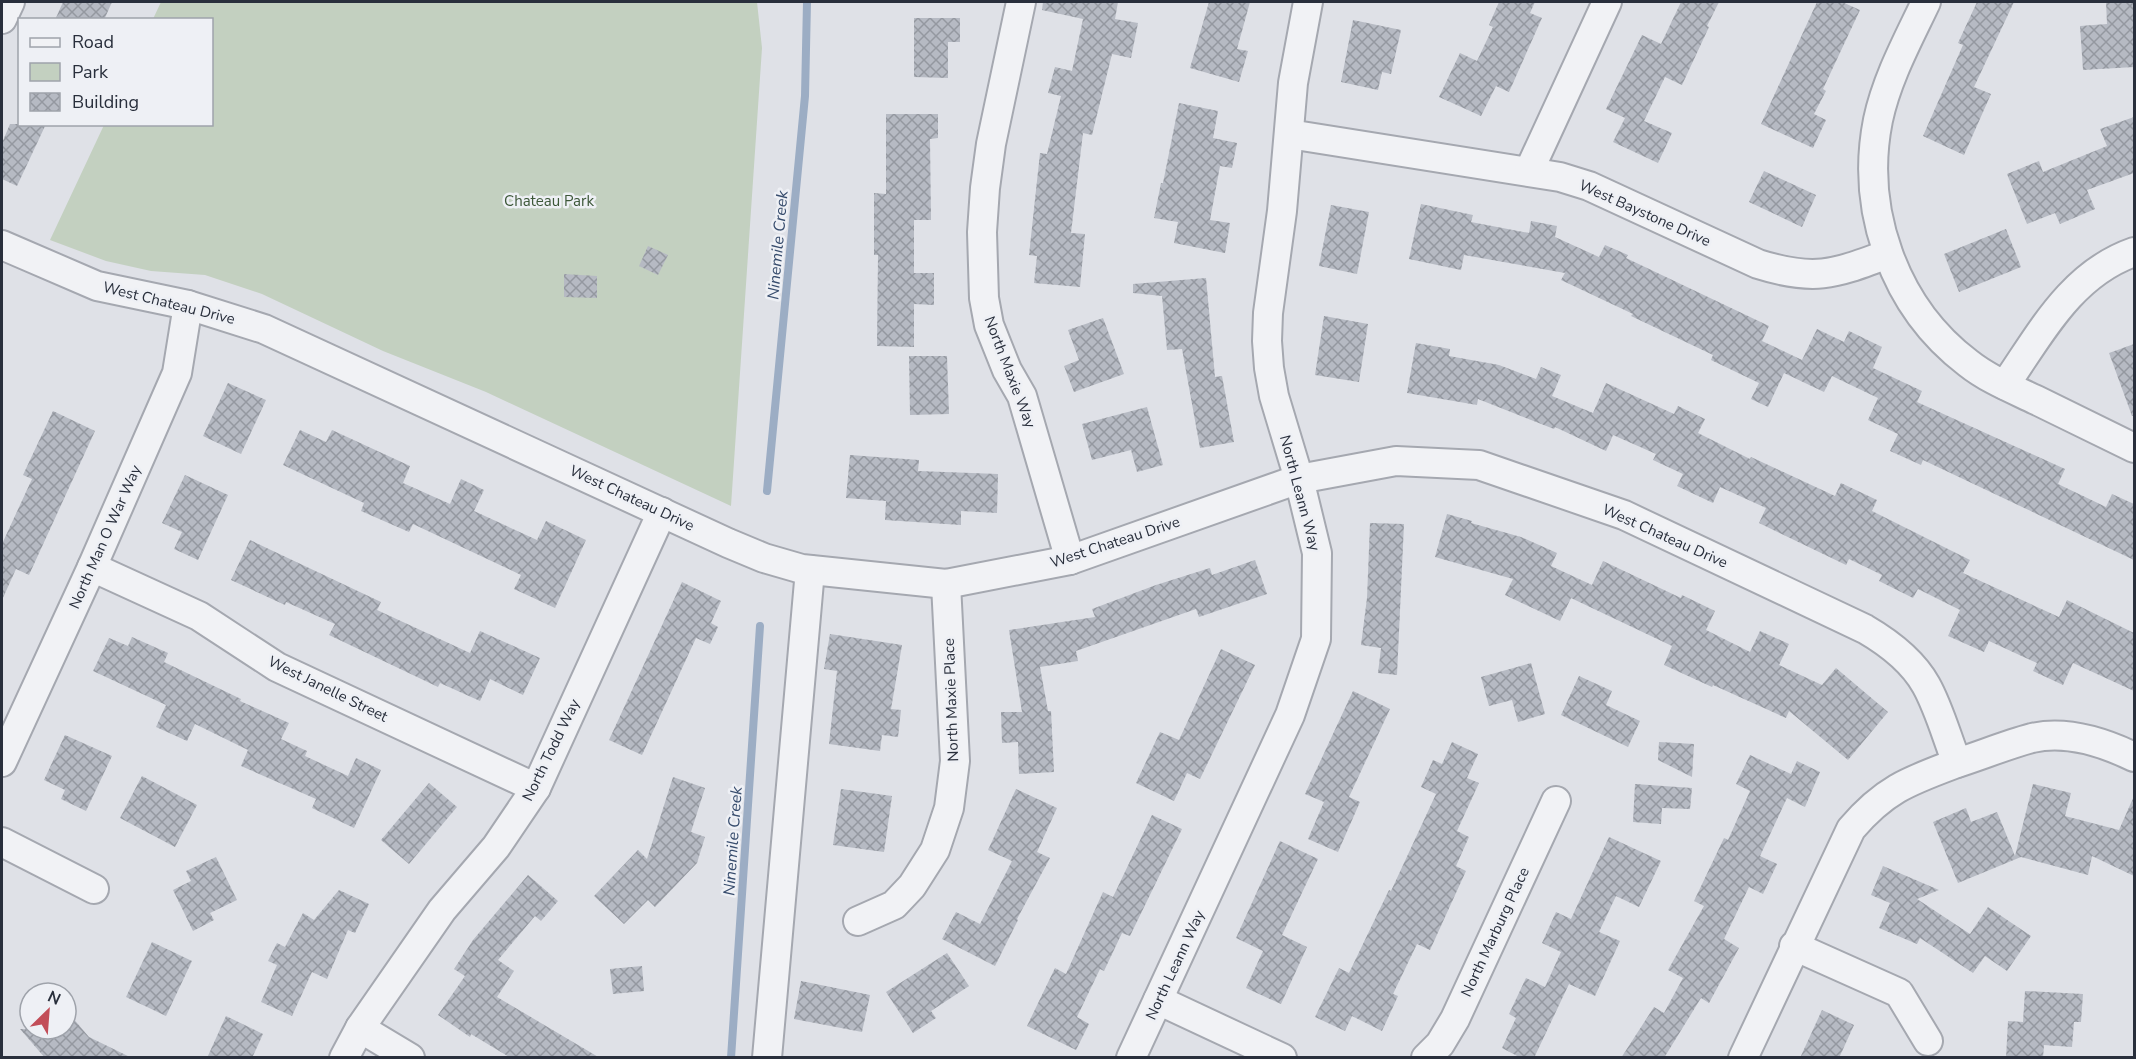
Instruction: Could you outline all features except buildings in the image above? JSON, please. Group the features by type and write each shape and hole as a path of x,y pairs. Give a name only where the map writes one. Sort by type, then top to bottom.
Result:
{"street":[{"path":"2,19 10,2"},
{"name":"North Maxie Way","path":"1020,2 991,144 985,188 982,232 984,298 989,326 1006,370 1022,396 1070,560"},
{"name":"North Leann Way","path":"1131,1058 1290,716 1316,639 1317,553 1299,478 1274,396 1267,341 1268,313 1282,211 1293,83 1308,2"},
{"path":"1529,171 1607,2"},
{"path":"1926,2 1885,93 1875,137 1873,174 1875,201 1880,228 1899,280 1930,327 1969,364 2005,385 2134,447"},
{"name":"West Baystone Drive","path":"1288,134 1560,177 1589,186 1758,264 1786,273 1814,275 1842,271 1888,254"},
{"name":"West Chateau Drive","path":"2,245 97,286 188,305 264,329 764,558 810,570 946,584 1070,560 1299,478 1396,461 1479,465 1624,515 1865,629 1889,644 1909,663 1926,685 1957,763"},
{"path":"2005,385 2057,307 2076,287 2098,269 2134,252"},
{"name":"North Man O War Way","path":"2,762 92,567 177,373 188,305"},
{"name":"North Todd Way","path":"344,1058 360,1028 442,910 496,847 536,788 663,512"},
{"name":"West Janelle Street","path":"92,567 199,616 277,667 536,788"},
{"path":"767,1058 810,570"},
{"name":"North Maxie Place","path":"858,921 894,905 912,886 935,850 949,808 955,761 946,584"},
{"path":"1743,1058 1851,829 1869,808 1899,787 1957,763 2033,738 2061,736 2088,739 2134,757"},
{"name":"North Marburg Place","path":"1426,1058 1440,1044 1455,1019 1556,801"},
{"path":"2,842 93,889"},
{"path":"1794,946 1899,993 1928,1041"},
{"path":"1158,1000 1282,1058"},
{"path":"360,1028 410,1058"}],"green space":[{"name":"Chateau Park","path":"161,2 757,2 762,48 731,506 486,392 383,351 262,294 205,275 151,271 106,261 50,240 104,126 213,126 213,18 153,18"}],"waterway":[{"name":"Ninemile Creek","path":"767,491 805,96 807,2"},
{"name":"Ninemile Creek","path":"731,1058 760,626"}]}
